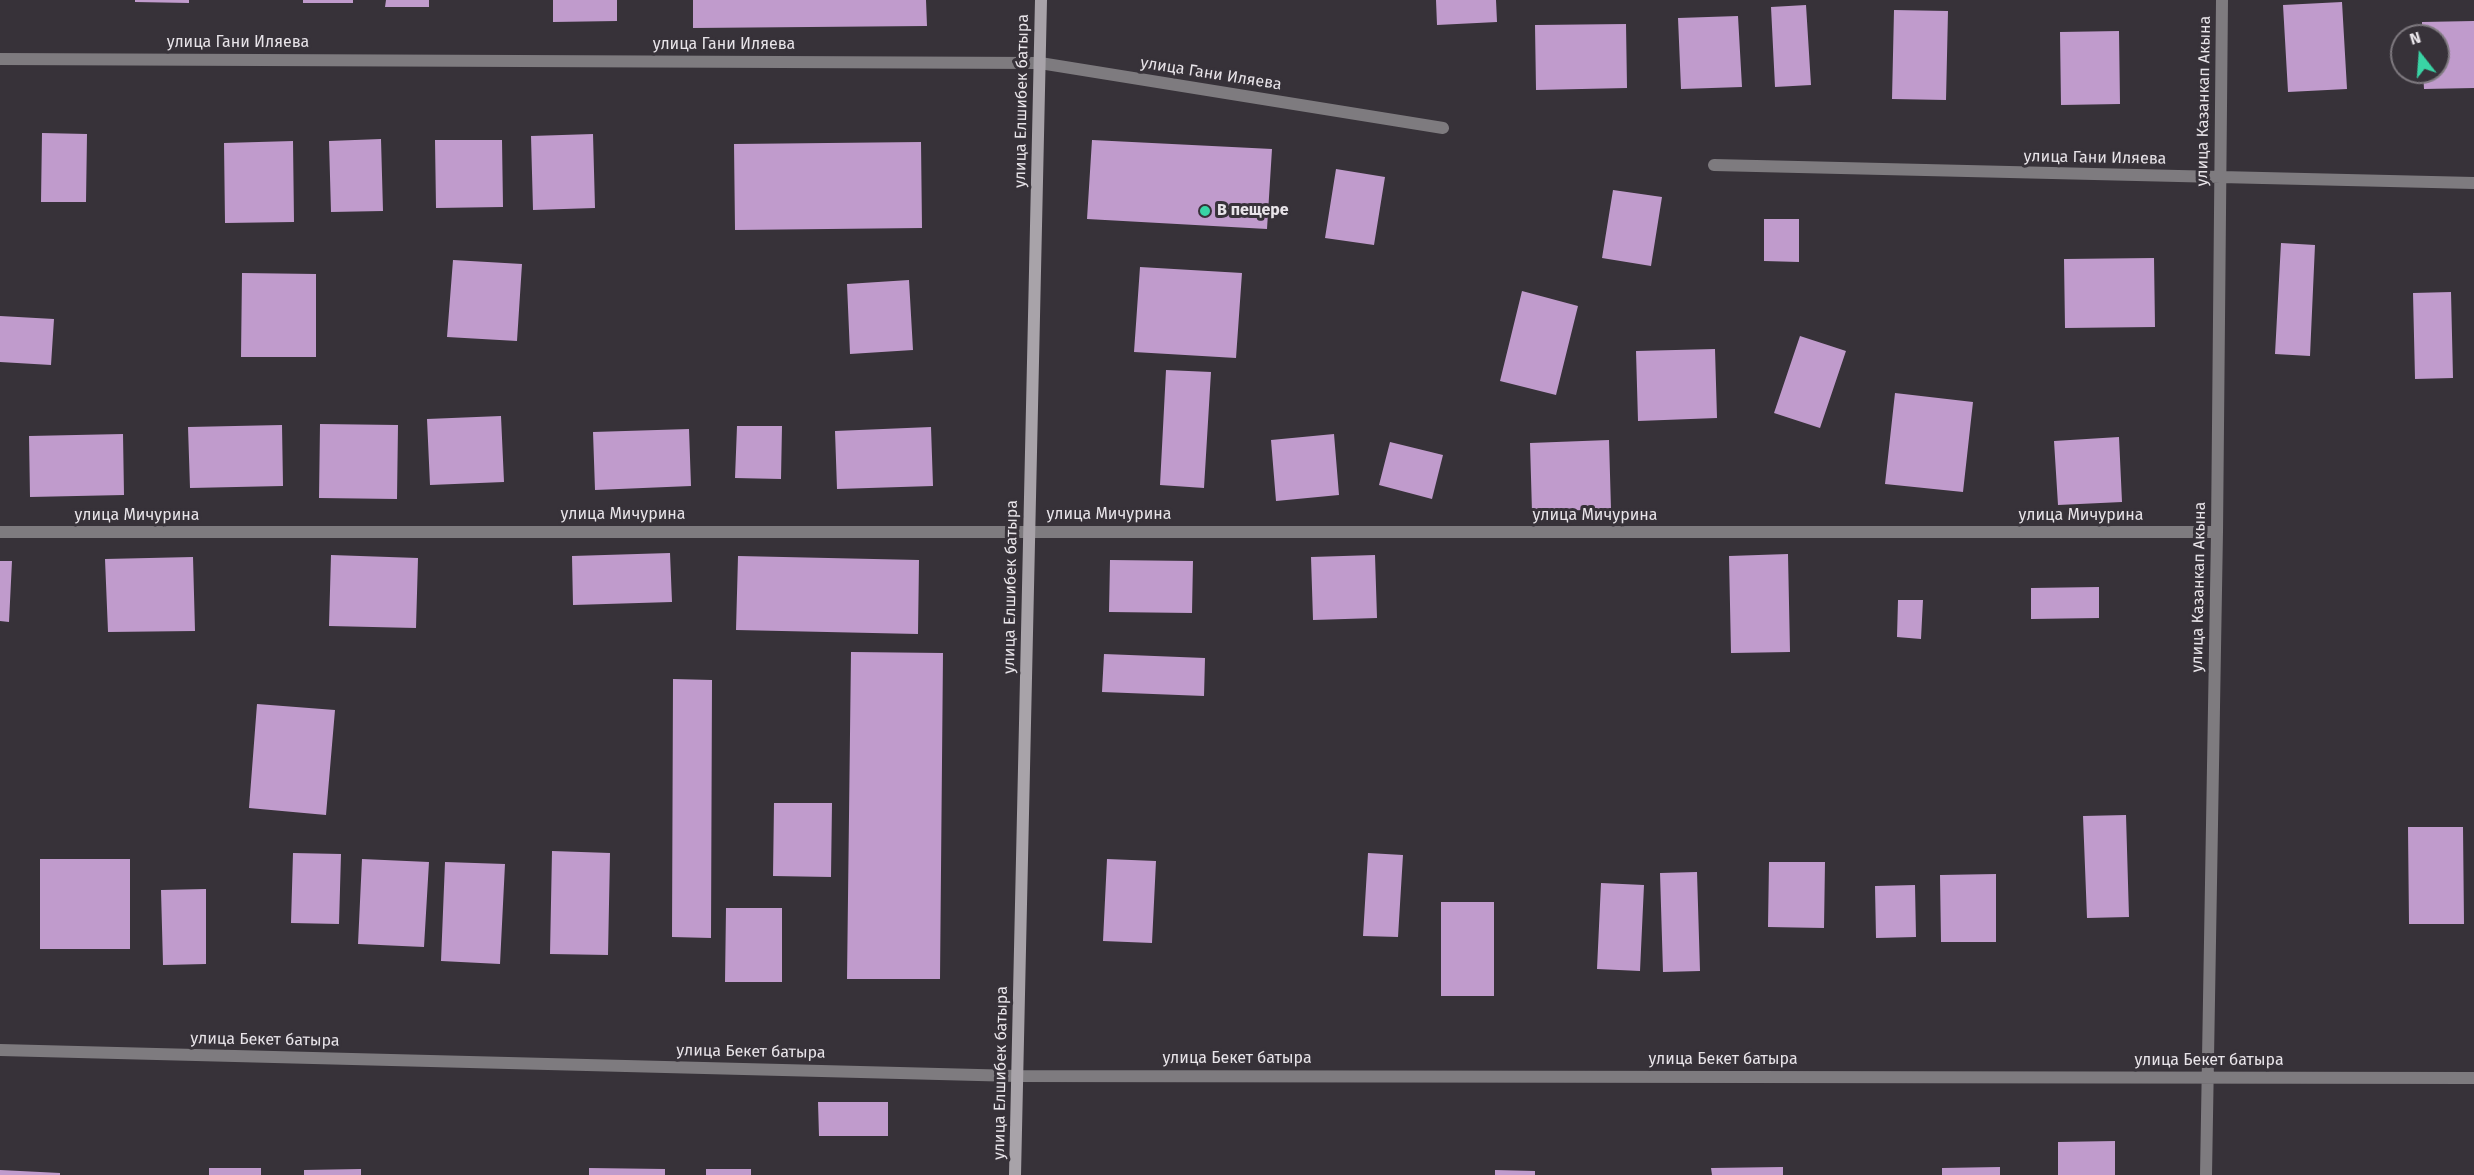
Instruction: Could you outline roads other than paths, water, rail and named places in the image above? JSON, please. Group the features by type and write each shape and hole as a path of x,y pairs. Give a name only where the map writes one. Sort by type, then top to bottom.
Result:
{"main road":[{"name":"улица Елшибек батыра","path":"1016,1175 1041,0"}],"street":[{"name":"улица Казанкап Акына","path":"2206,1175 2217,532 2218,177 2222,0"},
{"name":"улица Гани Иляева","path":"0,59 1040,63 1443,128"},
{"name":"улица Гани Иляева","path":"1714,165 2474,183"},
{"name":"улица Мичурина","path":"0,532 2217,532"},
{"name":"улица Бекет батыра","path":"0,1050 1017,1076 2474,1078"}],"place":[{"name":"В пещере","path":"1205,211"}]}
